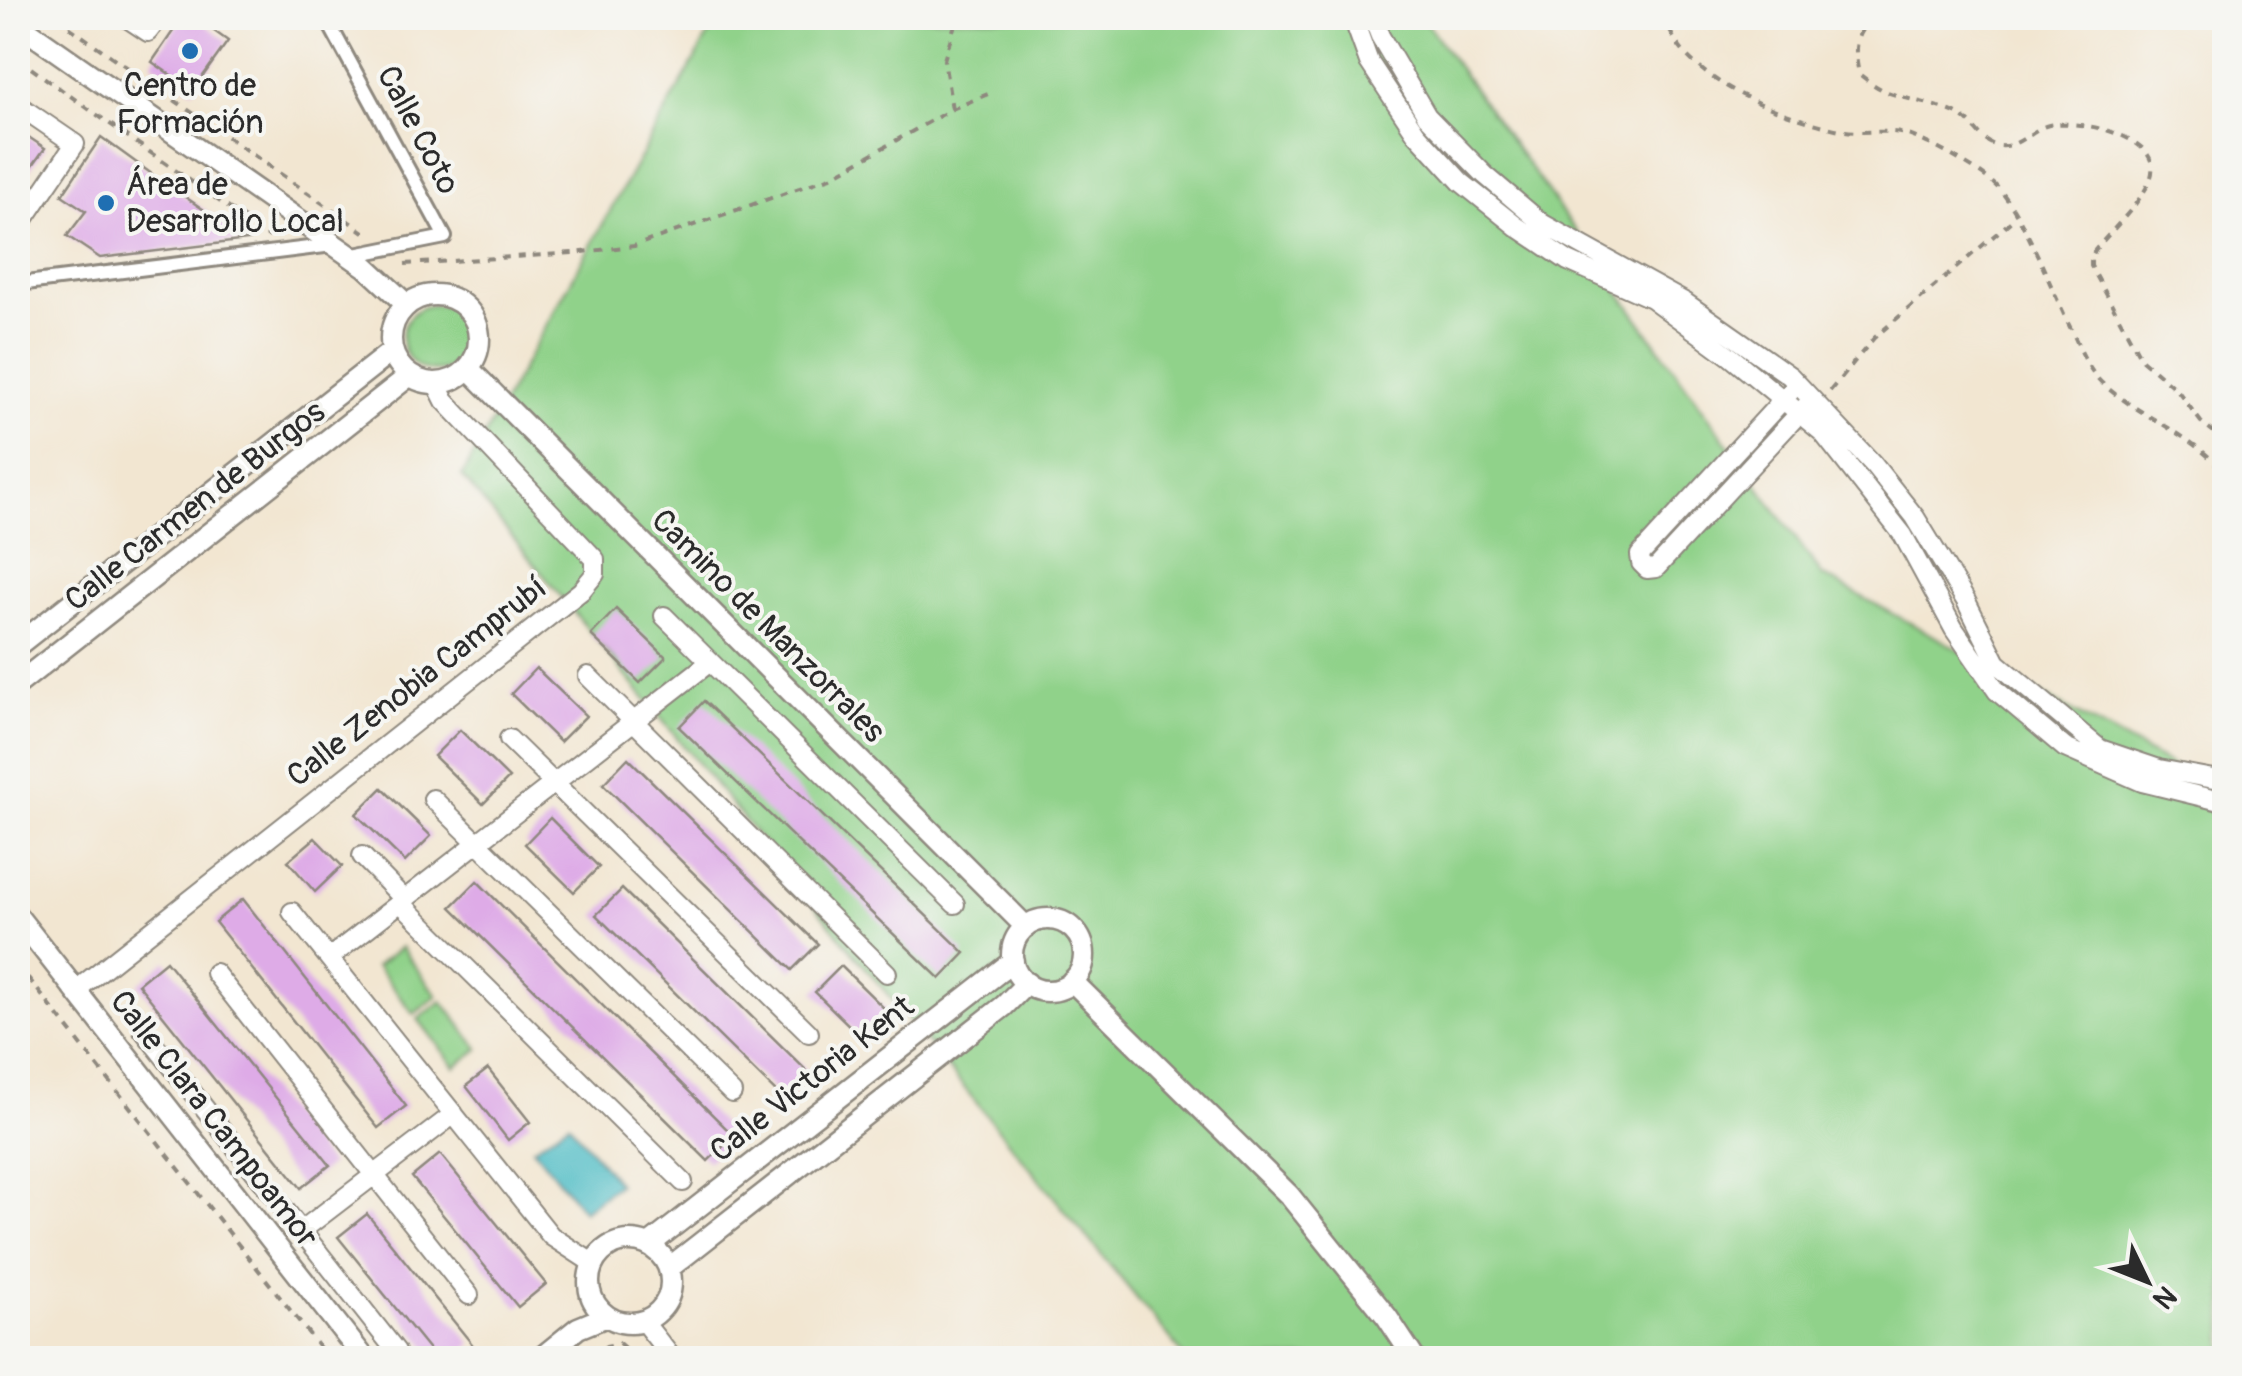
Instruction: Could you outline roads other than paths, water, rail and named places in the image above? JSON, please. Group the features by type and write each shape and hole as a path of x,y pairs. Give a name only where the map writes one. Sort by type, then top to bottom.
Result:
{"street":[{"path":"127,18 154,25"},
{"name":"Calle Coto","path":"18,284 290,251 387,248 445,237 326,18"},
{"path":"1352,18 1370,62 1416,133 1461,182 1568,261 1651,298 1731,356 1783,400 1810,406 1873,464 1915,517 1966,601 1997,664 2100,749 2159,769 2224,781"},
{"path":"1373,18 1427,116 1484,174 1543,224 1686,303 1797,384 1822,432 1902,535 1954,629 1997,691 2065,748 2142,782 2224,802"},
{"path":"18,24 342,251 406,304"},
{"path":"18,104 75,144 18,228"},
{"path":"434,294 462,303 478,327 479,342 468,368 459,376 436,383 410,376 398,365 392,351 392,326 406,304 434,294"},
{"name":"Calle Carmen de Burgos","path":"18,645 392,351"},
{"name":"Camino de Manzorrales","path":"468,368 1026,927"},
{"name":"Calle Carmen de Burgos","path":"18,684 410,376"},
{"name":"Calle Zenobia Camprubí","path":"75,991 581,591 594,574 595,560 444,401 436,383"},
{"path":"1797,384 1640,555 1641,563 1647,569 1656,568 1810,406"},
{"path":"664,616 955,904"},
{"path":"329,958 710,662"},
{"path":"588,676 888,973"},
{"path":"509,739 809,1033"},
{"path":"433,799 732,1092"},
{"path":"362,856 683,1182"},
{"path":"292,912 551,1236 594,1264"},
{"name":"Calle Clara Campoamor","path":"18,917 364,1358"},
{"path":"1036,921 1061,921 1080,936 1084,960 1072,982 1050,990 1027,983 1013,961 1015,942 1026,927 1036,921"},
{"name":"Calle Victoria Kent","path":"649,1246 1013,961"},
{"path":"214,973 468,1295"},
{"path":"1072,982 1289,1195 1414,1358"},
{"name":"Calle Victoria Kent","path":"670,1268 988,1018 1027,983"},
{"path":"142,1030 396,1351"},
{"path":"300,1230 454,1114"},
{"path":"637,1242 649,1246 658,1251 670,1268 672,1281 664,1306 643,1321 630,1324 606,1316 589,1285 594,1264 612,1245 637,1242"},
{"path":"578,1328 592,1296"},
{"path":"542,1358 578,1328 606,1316"},
{"path":"643,1321 672,1358"}],"water":[{"path":"569,1123 618,1184 583,1211 533,1148"}],"place":[{"name":"Centro de Formación","path":"190,51"},
{"name":"Área de Desarrollo Local","path":"106,203"}]}
